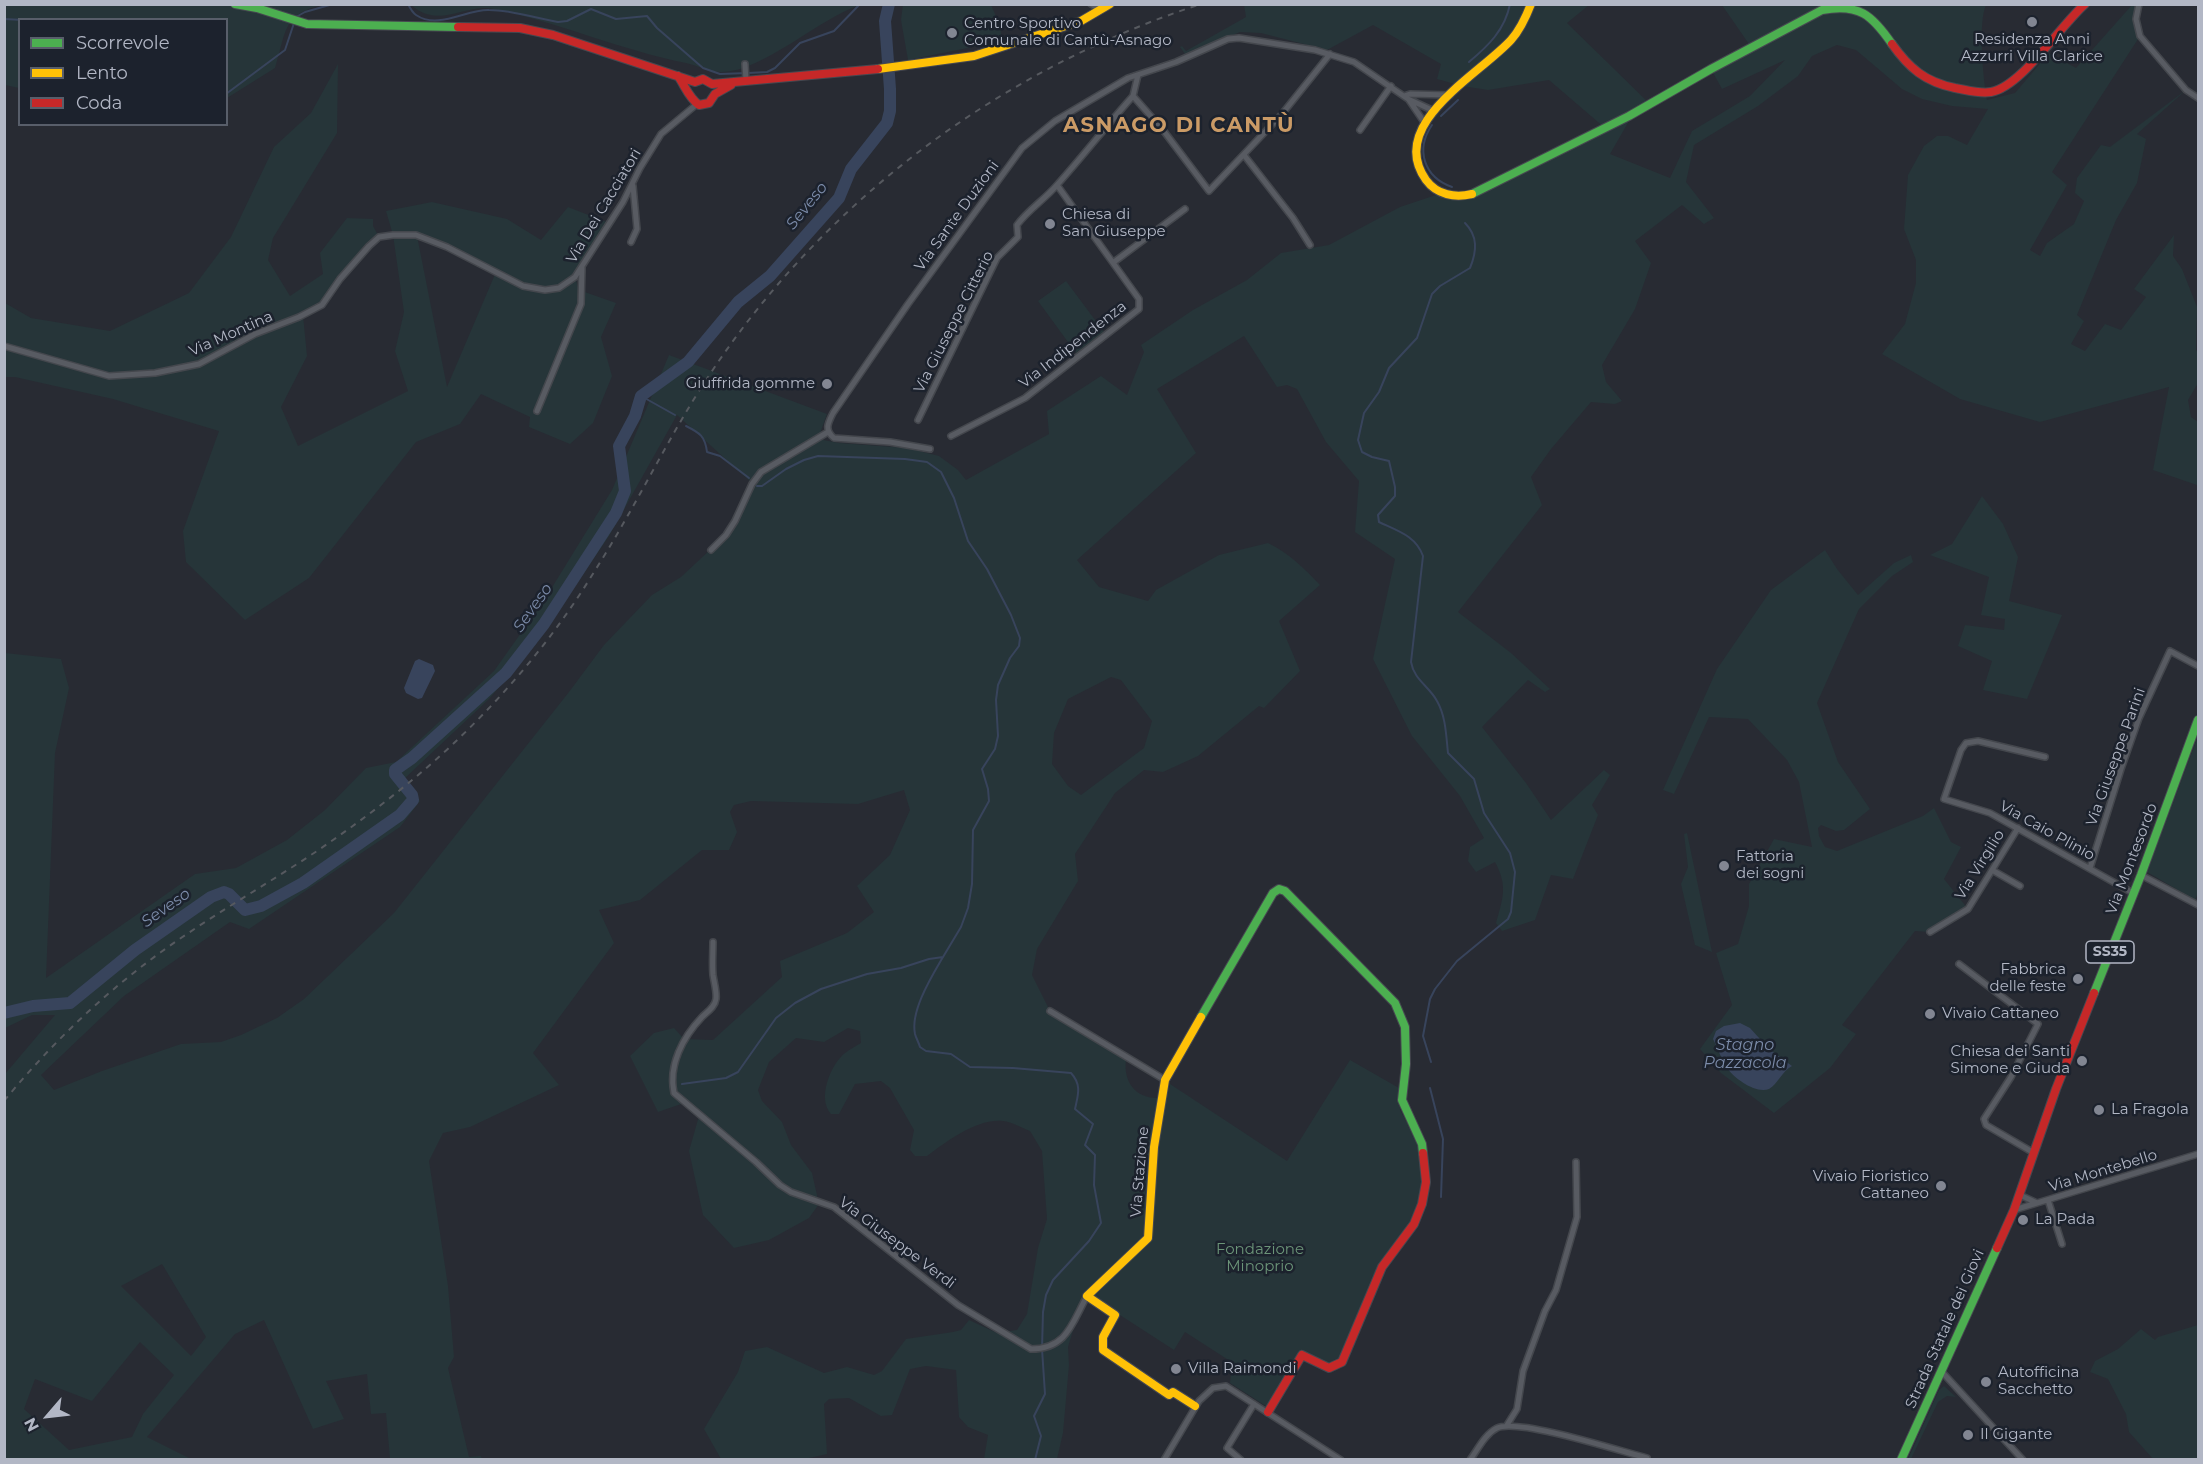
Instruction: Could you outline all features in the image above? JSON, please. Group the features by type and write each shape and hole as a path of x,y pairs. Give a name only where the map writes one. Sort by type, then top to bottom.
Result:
{"main road":[{"path":"235,4 256,8 294,21 354,26 520,27 553,35 695,82 703,79 712,84 735,83"},
{"path":"676,74 697,104 709,103 715,94 746,76 897,67 974,56 1081,21 1110,4"},
{"path":"1531,4 1519,31 1507,45 1451,95 1425,122 1416,142 1417,157 1422,173 1429,183 1442,193 1460,197 1477,193 1613,124 1822,10 1842,6 1860,11 1875,21 1906,63 1920,76 1935,83 1987,94 2013,82 2072,14 2085,4"},
{"path":"690,93 695,82"},
{"path":"712,84 715,94"},
{"name":"Via Montesordo","path":"2014,1210 2056,1089 2141,875 2199,720"},
{"path":"1165,1080 1273,893 1279,890 1285,891 1321,926 1395,1003 1402,1015 1405,1027 1406,1064 1402,1100 1422,1144 1426,1182 1422,1204 1414,1224 1382,1267 1342,1362 1329,1368 1302,1355 1268,1412"},
{"name":"Via Stazione","path":"1087,1296 1148,1238 1154,1147 1165,1080"},
{"name":"Strada Statale dei Giovi","path":"1901,1460 2014,1210"},
{"path":"1087,1296 1115,1315 1101,1338 1100,1343 1103,1350 1169,1395 1173,1392 1195,1406"}],"street":[{"path":"1091,4 1100,10"},
{"path":"2139,4 2136,19 2140,36 2186,90 2199,98"},
{"name":"Via Sante Duzioni","path":"828,432 827,426 833,413 1022,148 1055,121 1128,78 1176,62 1228,39 1239,38 1330,54 1354,62 1406,97"},
{"path":"1138,75 1133,96 1163,130 1209,190 1282,114 1330,54"},
{"path":"745,64 746,76"},
{"path":"1360,130 1391,86"},
{"path":"685,115 690,93"},
{"path":"1406,97 1410,94 1451,95"},
{"name":"Via Giuseppe Citterio","path":"918,420 997,258 1018,237 1017,225 1024,214 1057,185 1133,96"},
{"path":"1406,97 1425,122"},
{"path":"1406,97 1434,111"},
{"name":"Via Dei Cacciatori","path":"369,246 379,237 416,235 447,247 523,286 545,290 559,288 575,277 623,202 662,134 697,104"},
{"path":"1244,154 1311,245"},
{"path":"631,242 637,229 632,184"},
{"name":"Via Indipendenza","path":"951,436 1025,398 1139,309 1140,299 1057,185"},
{"path":"1114,262 1185,208"},
{"name":"Via Montina","path":"4,346 109,376 155,373 200,364 255,334 299,317 322,305 340,279 369,246"},
{"path":"537,411 581,304 582,266"},
{"path":"711,550 726,535 735,521 752,483 761,472 828,432 834,438 839,439 890,442 930,449"},
{"name":"Via Giuseppe Parini","path":"2090,868 2139,718 2170,651 2199,666"},
{"name":"Via Caio Plinio","path":"2045,757 1978,741 1966,743 1961,750 1944,800 1990,813 2133,893"},
{"name":"Via Virgilio","path":"1930,932 1968,909 2018,828"},
{"path":"1992,870 2020,886"},
{"path":"2141,875 2198,902"},
{"name":"Via Giuseppe Verdi","path":"713,942 712,973 716,999 711,1009 684,1039 673,1073 674,1093 780,1185 791,1192 834,1207 958,1305 1031,1348 1053,1346 1066,1335 1087,1296"},
{"path":"1959,964 2038,1024 2011,1077 1984,1119 1986,1125 2034,1154"},
{"path":"1050,1011 1165,1080"},
{"name":"Via Montebello","path":"2014,1210 2199,1154"},
{"path":"1508,1425 1517,1409 1523,1371 1545,1311 1556,1290 1577,1217 1576,1162"},
{"path":"2020,1195 2034,1202 2040,1202"},
{"path":"2048,1200 2062,1244"},
{"path":"1941,1374 2023,1460"},
{"path":"1164,1460 1195,1406 1213,1388 1226,1386 1341,1460"},
{"path":"1241,1460 1227,1448 1254,1404"},
{"path":"1470,1460 1488,1436 1496,1429 1508,1425 1536,1429 1647,1458"}],"green space":[{"name":"Centro Sportivo Comunale di Cantù-Asnago","path":"903,4 991,5 1000,25 1002,41 908,60 901,20"},
{"path":"5,5 322,5 299,14 292,20 284,35 275,68 228,97 228,18 18,18 18,88 5,85"},
{"path":"411,5 860,5 827,21 755,63 722,72 662,58 494,9 473,9 442,16 422,12"},
{"path":"1244,5 1589,5 1567,23 1653,107 1629,121 1610,154 1670,178 1692,131 1750,96 1785,60 1722,89 1711,69 1751,47 1722,5 1986,5 1982,37 1987,100 2015,93 2049,53 2076,68 2132,5 2139,5 2136,19 2140,36 2052,172 2067,185 2030,250 2040,256 2047,243 2074,224 2084,201 2075,193 2077,178 2101,145 2110,147 2186,90 2137,134 2146,139 2137,183 2116,220 2077,315 2084,321 2071,344 2085,351 2105,324 2121,330 2146,297 2134,289 2174,235 2173,256 2182,269 2197,307 2198,383 2188,400 2191,417 2198,422 2197,485 2153,470 2169,387 2040,422 1960,399 1882,354 1905,324 1916,283 1916,260 1904,229 1908,175 1924,146 1937,136 1948,136 1967,145 1988,109 1952,106 1922,99 1902,89 1856,50 1837,45 1812,56 1798,76 1758,106 1694,145 1686,182 1714,218 1704,224 1682,205 1635,241 1651,263 1635,309 1602,365 1606,382 1622,401 1615,404 1591,402 1551,449 1531,477 1542,505 1458,612 1511,653 1550,689 1545,692 1528,680 1482,727 1526,783 1551,820 1604,770 1610,775 1592,805 1598,815 1573,879 1551,875 1535,920 1502,931 1496,923 1503,892 1499,870 1495,862 1476,872 1468,861 1470,847 1484,838 1460,796 1412,736 1373,659 1395,559 1355,532 1359,481 1326,442 1297,389 1287,385 1277,387 1244,336 1157,389 1196,453 1077,560 1099,587 1148,601 1156,590 1219,555 1268,543 1296,561 1320,585 1279,621 1300,671 1264,708 1259,706 1198,756 1163,772 1144,770 1115,793 1075,854 1078,881 1037,949 1032,975 1050,1011 1126,1060 1127,1075 1133,1088 1144,1096 1159,1098 1148,1237 1082,1301 1068,1347 1069,1365 1063,1433 1057,1459 984,1459 988,1435 968,1427 959,1417 956,1370 926,1366 910,1369 892,1415 881,1416 849,1398 829,1399 824,1404 827,1454 805,1459 721,1459 704,1429 738,1372 745,1351 767,1347 824,1373 847,1367 874,1375 882,1371 906,1339 961,1330 969,1320 997,1333 1017,1330 1027,1314 1038,1248 1047,1219 1042,1151 1030,1131 1003,1121 983,1123 962,1132 927,1156 915,1156 910,1150 914,1130 890,1088 881,1081 855,1084 839,1114 831,1114 827,1108 825,1091 830,1074 840,1058 861,1043 860,1031 848,1028 824,1042 796,1038 769,1062 758,1090 762,1101 782,1122 791,1145 812,1173 819,1204 809,1218 769,1240 734,1248 703,1215 689,1151 699,1116 684,1103 658,1112 630,1056 654,1033 674,1028 684,1039 713,1040 782,977 780,961 847,933 874,912 857,886 890,855 910,810 904,790 858,804 751,801 734,805 730,812 737,832 729,850 702,850 640,900 599,910 614,943 533,1053 559,1085 470,1127 443,1133 429,1161 448,1286 454,1357 448,1368 469,1457 481,1456 482,1459 390,1459 386,1413 371,1414 367,1374 326,1381 344,1419 313,1429 264,1320 235,1334 147,1437 191,1459 5,1459 5,1074 55,1015 32,1015 5,1028 5,653 61,659 69,688 55,753 46,978 195,874 236,868 287,840 325,810 366,768 396,762 494,671 543,602 612,490 669,355 827,414 818,439 839,443 907,448 939,456 958,470 966,480 1049,434 1047,411 1101,376 1127,395 1144,352 1141,345 1193,310 1247,280 1281,253 1329,245 1400,207 1442,193 1468,196 1605,128 1549,80 1488,90 1437,79 1441,64 1373,25 1327,50 1261,33 1240,32 1187,54 1180,47 1182,46 1186,51 1246,17","holes":["677,415 752,483 726,535 681,577 652,595 604,645 394,913 304,999 277,1018 241,1035 221,1042 181,1044 54,1090 41,1075 124,996 230,922 249,929 400,827 420,801 403,780 489,699 536,644 609,536","1111,677 1121,680 1152,721 1144,748 1081,795 1068,786 1052,764 1054,733 1068,699","162,1264 206,1337 191,1356 121,1286","140,1342 174,1375 143,1414 132,1437 69,1450 24,1409 35,1379 92,1401"]},
{"path":"338,64 337,133 273,238 268,260 290,296 323,274 320,253 347,218 373,219 373,226 379,237 322,305 303,315 307,356 281,407 298,446 408,391 395,351 404,312 393,235 386,211 432,202 507,219 541,240 568,207 609,223 575,277 579,290 616,303 601,337 612,376 593,423 570,444 529,427 530,417 481,394 460,424 416,442 309,578 245,620 186,562 183,531 219,431 113,399 15,377 5,377 5,303 31,318 110,331 189,293 231,237 274,147 311,113","holes":["417,236 496,272 447,387"]},
{"path":"1066,281 1104,332 1076,353 1038,301"},
{"path":"1982,496 2003,524 2018,557 2009,601 2062,615 2027,699 1983,690 1992,661 1958,646 1965,625 2004,630 2005,619 1981,615 1989,577 1930,555 1952,544"},
{"path":"1825,550 1858,595 1894,563 1911,555 1913,562 1892,576 1859,609 1817,703 1838,762 1870,809 1844,830 1836,831 1821,825 1818,828 1819,836 1825,847 1837,851 1923,816 1934,808 1951,842 1961,847 1944,879 1968,909 1930,932 1915,931 1842,1025 1856,1034 1830,1068 1774,1113 1721,1073 1700,1049 1732,1005 1716,953 1738,944 1749,906 1749,884 1774,839 1812,847 1799,782 1787,760 1748,719 1709,717 1674,794 1663,790 1717,669 1771,590"},
{"path":"2198,736 2198,893 2195,900 2147,872"},
{"path":"1687,833 1712,952 1695,945 1681,884 1688,867 1684,834"},
{"name":"Fondazione Minoprio","path":"1350,1060 1399,1088 1400,1110 1415,1136 1420,1151 1423,1176 1421,1197 1410,1222 1372,1277 1340,1358 1334,1360 1330,1365 1300,1352 1269,1408 1230,1383 1231,1373 1227,1367 1230,1361 1185,1332 1174,1350 1089,1295 1149,1238 1157,1139 1170,1084 1287,1161"},
{"path":"2198,1325 2198,1459 2153,1459 2129,1432 2126,1414 2108,1379 2090,1372 2095,1361 2118,1349 2141,1329 2155,1340 2158,1337"},
{"path":"1944,1386 1956,1397 1947,1396 1938,1402 1911,1459 1908,1459 1939,1390"}],"water":[{"path":"419,659 433,665 435,671 422,698 418,699 406,693 404,688 415,661"},
{"name":"Stagno Pazzacola","path":"1740,1023 1750,1028 1769,1049 1792,1066 1769,1089 1752,1088 1731,1073 1713,1039 1716,1031 1724,1026"}],"waterway":[{"path":"296,17 333,4"},
{"path":"408,4 416,15 434,20 489,10 558,22 567,21 591,9 616,19 647,16 657,28 703,68 720,74 767,72 775,68 800,43 834,31 860,4"},
{"name":"Seveso","path":"4,1013 33,1006 70,1003 135,950 211,897 224,892 245,910 261,906 303,883 400,815 413,800 412,795 395,774 395,770 412,758 506,673 544,624 616,513 625,491 619,446 635,416 641,396 688,362 738,302 770,276 839,198 851,169 887,123 890,111 890,89 885,21 889,4"},
{"path":"1469,62 1500,30 1510,4"},
{"path":"4,19 18,20"},
{"path":"228,93 285,50 294,23"},
{"path":"1441,116 1458,100"},
{"path":"1432,125 1424,144 1425,162 1435,177 1452,187"},
{"path":"1431,1062 1423,1036 1430,999 1457,961 1508,919 1511,912 1515,872 1510,853 1484,813 1474,779 1448,753 1444,720 1437,701 1415,674 1411,662 1423,556 1411,539 1379,522 1378,515 1395,496 1389,461 1362,452 1358,440 1364,413 1379,392 1389,368 1417,338 1432,294 1440,286 1470,268 1475,244 1472,233 1465,223"},
{"path":"641,396 675,415"},
{"path":"686,426 701,436 707,452 720,456 749,478"},
{"path":"757,486 762,486 786,469 804,460 818,456 927,462 941,472 954,498 968,541 987,569 1011,615 1020,638 1019,646 1010,658 998,685 996,700 998,736 995,749 982,769 989,801 973,830 972,884 968,908 961,927 943,957"},
{"path":"682,1084 726,1078 738,1072 776,1018 795,1003 821,989 867,974 943,957 923,994 916,1015 915,1034 920,1047 926,1051 951,1054 970,1067 1071,1073 1078,1086 1075,1109 1093,1124 1085,1145 1095,1155 1094,1185 1101,1223 1089,1241 1053,1280 1046,1295 1042,1349 1045,1394 1034,1416 1041,1436 1035,1460"},
{"path":"1430,1088 1443,1139 1441,1197"}],"railway":[{"path":"4,1101 59,1040 139,968 368,815 436,760 472,726 529,663 579,596 694,399 741,331 793,268 850,209 913,156 979,109 1050,68 1124,33 1201,4"}],"traffic: fast":[{"path":"235,4 257,8 307,24 458,27"},
{"path":"1472,194 1629,116 1822,10 1835,8 1855,10 1878,25 1892,44"},
{"path":"2094,993 2141,875 2198,720"},
{"path":"1201,1017 1273,893 1279,889 1285,891 1395,1003 1405,1027 1406,1064 1402,1100 1422,1144 1423,1153"},
{"path":"1901,1460 1997,1248"}],"traffic: slow":[{"path":"878,69 974,56 1081,21 1110,4"},
{"path":"1472,194 1459,196 1447,194 1430,185 1417,159 1418,139 1427,120 1441,102 1511,40 1523,23 1531,4"},
{"path":"1195,1406 1173,1392 1169,1395 1103,1350 1103,1337 1115,1315 1087,1296 1148,1238 1154,1147 1165,1080 1201,1017"}],"traffic: jam":[{"path":"1892,44 1911,67 1926,78 1944,85 1991,92 2003,88 2028,67 2085,4"},
{"path":"458,27 520,28 553,35 695,82 703,79 712,84 878,69"},
{"path":"678,76 699,105 709,103 715,94 731,85"},
{"path":"1997,1248 2014,1210 2056,1089 2094,993"},
{"path":"1268,1412 1302,1355 1329,1368 1342,1362 1382,1267 1414,1224 1422,1204 1426,1182 1423,1153"}],"place":[{"name":"Residenza Anni Azzurri Villa Clarice","path":"2032,22"},
{"name":"Centro Sportivo Comunale di Cantù-Asnago","path":"952,33"},
{"name":"Chiesa di San Giuseppe","path":"1050,224"},
{"name":"Giuffrida gomme","path":"827,384"},
{"name":"Fattoria dei sogni","path":"1724,866"},
{"name":"Fabbrica delle feste","path":"2078,979"},
{"name":"Vivaio Cattaneo","path":"1930,1014"},
{"name":"Chiesa dei Santi Simone e Giuda","path":"2082,1061"},
{"name":"La Fragola","path":"2099,1110"},
{"name":"Vivaio Fioristico Cattaneo","path":"1941,1186"},
{"name":"La Pada","path":"2023,1220"},
{"name":"Villa Raimondi","path":"1176,1369"},
{"name":"Autofficina Sacchetto","path":"1986,1382"},
{"name":"Il Gigante","path":"1968,1435"}],"district":[{"name":"ASNAGO DI CANTÙ","path":"1179,126"}]}
